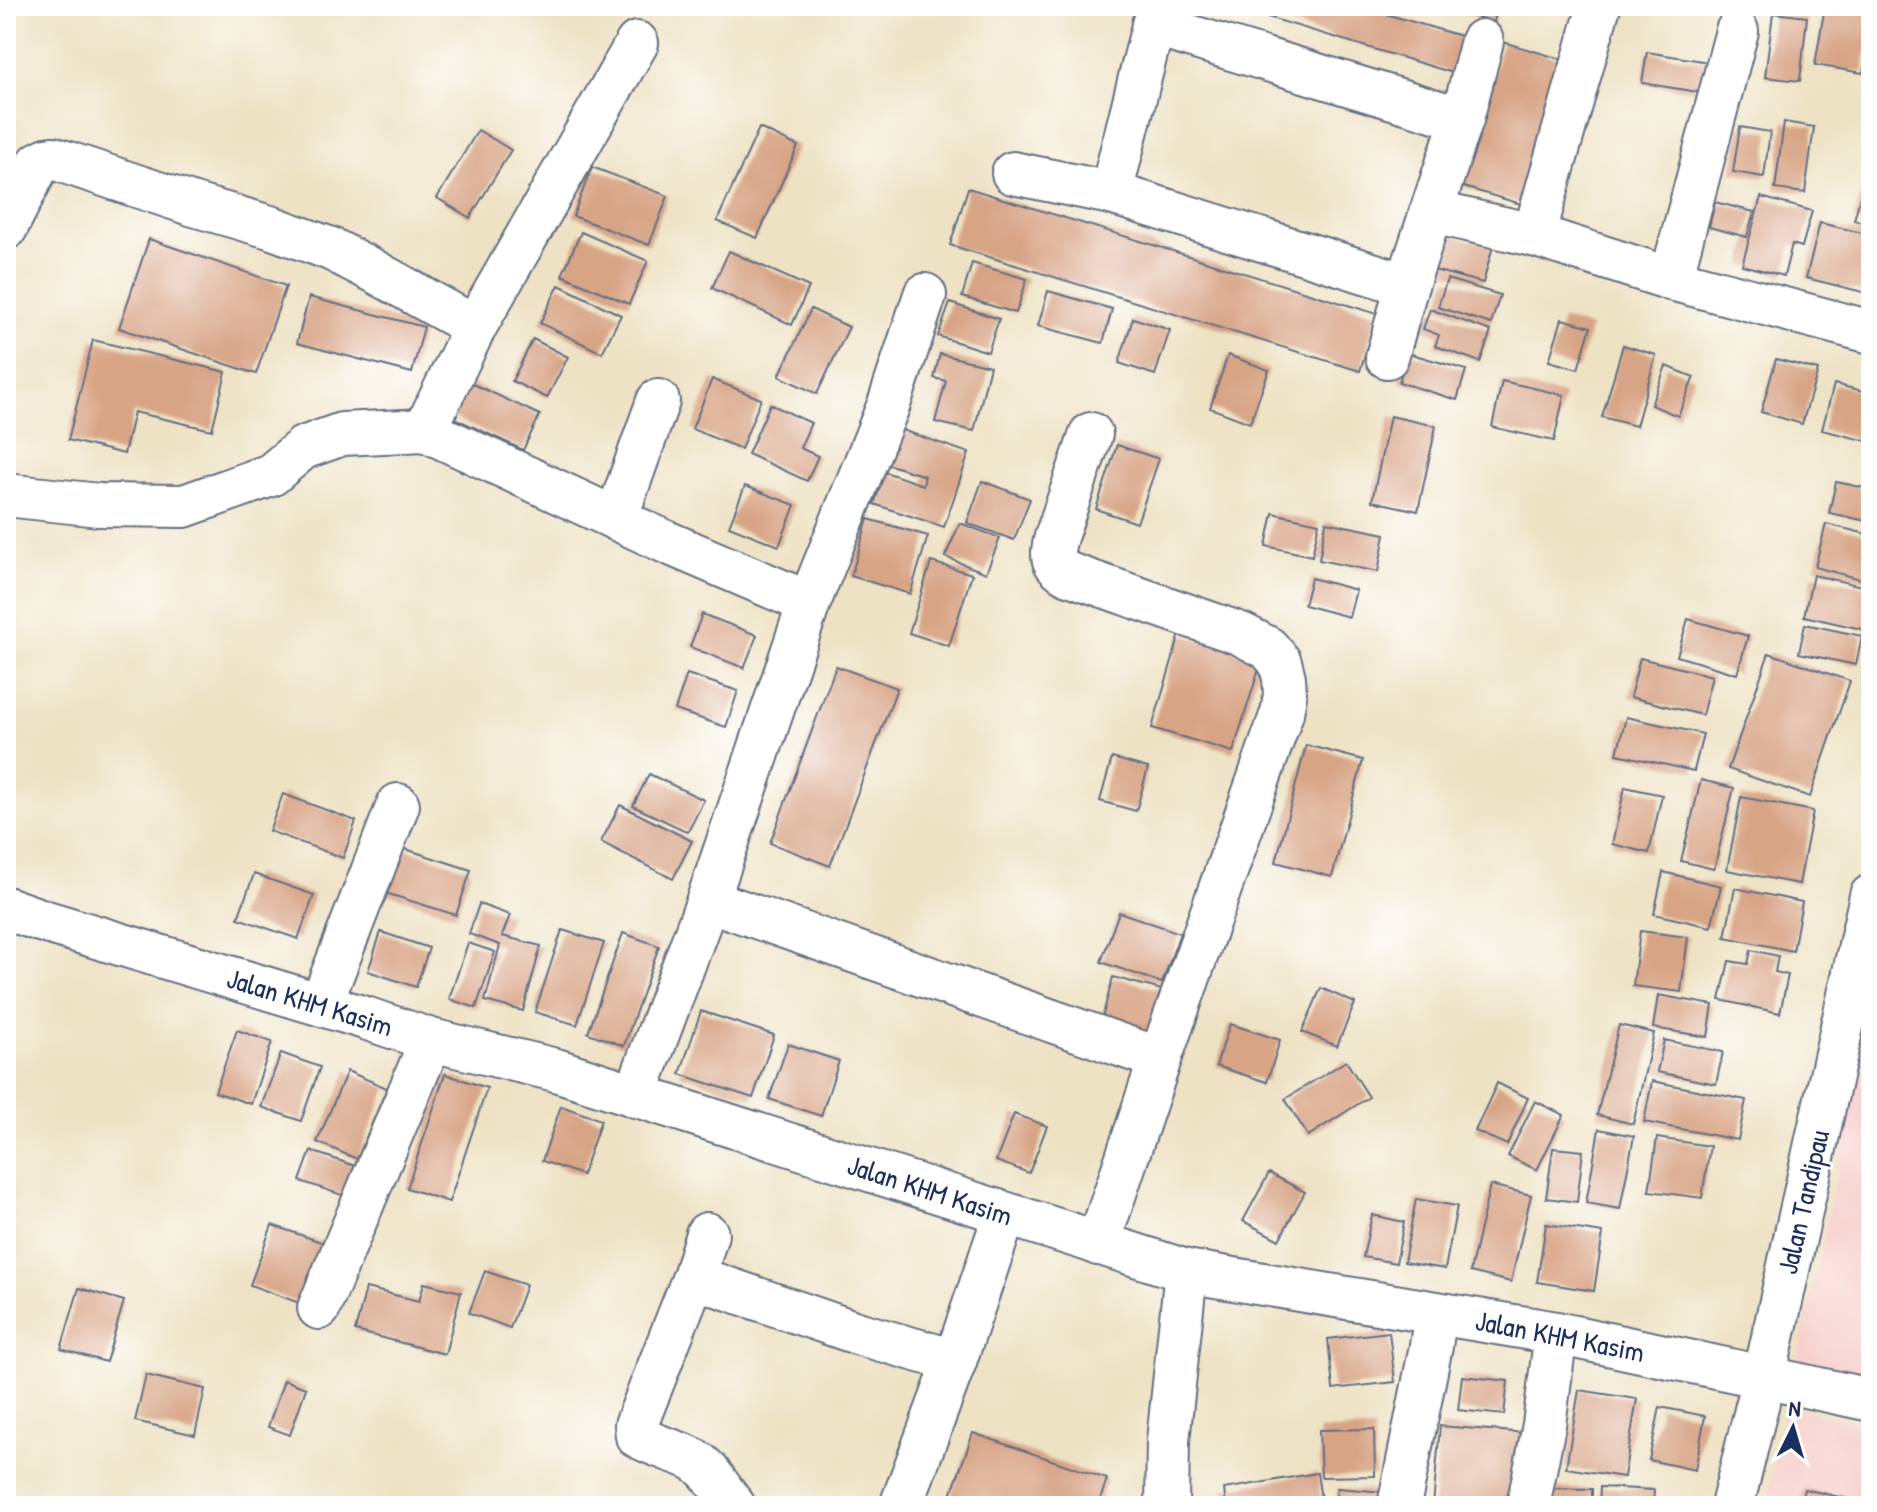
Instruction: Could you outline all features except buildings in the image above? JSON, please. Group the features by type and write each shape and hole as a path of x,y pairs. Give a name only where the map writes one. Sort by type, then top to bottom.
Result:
{"street":[{"path":"1534,235 1599,6"},
{"path":"1111,193 1156,15 1462,119"},
{"path":"1671,279 1737,31"},
{"path":"1387,357 1407,285 1462,119 1482,41"},
{"path":"425,430 475,327 637,43"},
{"path":"6,228 39,163 59,159 331,249 475,327"},
{"path":"1013,173 1111,193 1407,285"},
{"path":"1432,212 1534,235 1671,279 1871,332"},
{"path":"635,1096 708,900 809,603 889,404 925,295"},
{"path":"616,519 658,401"},
{"path":"6,495 99,505 184,506 271,475 303,448 342,434 425,430 616,519 809,603"},
{"path":"1091,434 1056,537 1052,551 1054,563 1069,574 1241,634 1268,648 1280,662 1285,695 1282,713 1098,1244"},
{"path":"321,1004 398,805"},
{"name":"Jalan Tandipau","path":"1732,1506 1764,1378 1871,896"},
{"path":"708,900 1160,1059"},
{"name":"Jalan KHM Kasim","path":"6,908 431,1040 556,1070 1186,1271 1556,1333 1871,1400"},
{"path":"319,1308 431,1040"},
{"path":"901,1506 1005,1214"},
{"path":"707,1234 694,1277 636,1425 637,1436 693,1459 711,1473 734,1506"},
{"path":"1167,1506 1168,1441 1186,1271"},
{"path":"694,1277 860,1334 955,1361"},
{"path":"1399,1506 1436,1313"},
{"path":"1528,1506 1544,1425 1556,1333"}],"shaded area":[{"path":"1871,1011 1871,1391 1794,1376"},
{"path":"1784,1407 1871,1423 1871,1506 1766,1506"}]}
